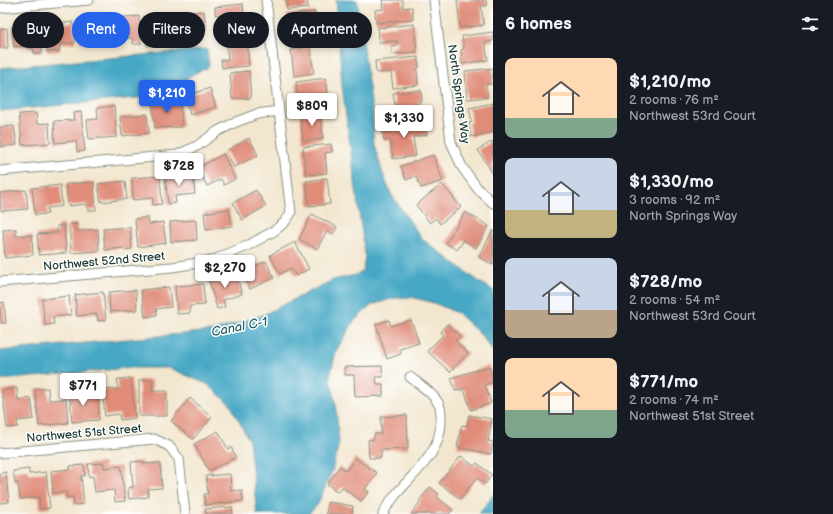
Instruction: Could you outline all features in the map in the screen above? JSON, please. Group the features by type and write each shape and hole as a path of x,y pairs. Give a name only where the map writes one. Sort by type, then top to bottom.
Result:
{"street":[{"path":"0,8 90,0"},
{"path":"0,171 177,155 197,146 218,131 236,122 257,114 279,111 268,2 266,0"},
{"name":"North Springs Way","path":"434,0 451,142 462,167 478,189 493,203"},
{"name":"Northwest 52nd Street","path":"0,282 172,267 211,261 247,246 274,231 286,222 291,213 279,111"},
{"path":"383,514 388,504 423,466 434,448 441,427 440,408 433,396 410,377"},
{"name":"Northwest 51st Street","path":"0,453 154,439 169,446 179,459 185,514"}],"water":[{"path":"336,0 357,0 359,12 337,12"},
{"name":"Canal C-1","path":"339,48 364,48 372,110 374,144 391,194 422,239 481,283 493,290 493,352 481,335 457,313 434,303 411,297 394,298 372,305 354,321 336,351 330,377 336,405 339,443 332,471 318,504 309,514 257,514 249,440 230,404 207,384 169,368 128,368 0,380 0,351 213,331 263,315 333,280 356,275 363,271 365,256 342,86"},
{"path":"207,49 209,64 207,68 193,74 180,86 157,96 0,111 0,68"},
{"path":"493,495 493,514 479,514"}],"building":[{"path":"286,0 307,0 308,8 287,10"},
{"path":"382,0 403,0 403,8 412,7 413,19 376,23 375,10 383,9"},
{"path":"457,0 486,0 487,6 481,6 484,25 460,28"},
{"path":"243,4 244,12 215,12 215,7"},
{"path":"138,16 138,44 133,44 132,38 130,38 130,17"},
{"path":"72,22 72,43 64,44 64,23"},
{"path":"414,24 417,52 392,54 392,47 397,46 397,41 379,42 378,28"},
{"path":"7,28 8,48 0,48 0,29"},
{"path":"493,32 493,41 485,42 488,60 462,64 461,50 464,49 462,36"},
{"path":"33,48 42,48 42,53 34,53"},
{"path":"47,48 60,48 60,51 47,52"},
{"path":"227,48 248,48 249,66 222,68 221,60 228,60"},
{"path":"310,48 314,73 294,76 291,50"},
{"path":"418,57 418,85 393,88 391,72 376,73 375,61"},
{"path":"493,68 493,84 486,84 488,97 467,99 465,71"},
{"path":"249,71 251,98 232,99 230,73"},
{"path":"326,78 328,93 320,94 322,106 299,109 296,82"},
{"path":"210,88 216,107 190,115 185,96"},
{"path":"421,90 422,101 419,101 421,119 392,122 391,111 396,111 393,93"},
{"path":"180,100 182,127 155,128 152,103"},
{"path":"493,103 493,132 471,137 469,123 472,122 469,108"},
{"path":"114,106 117,137 89,139 87,120 98,119 97,108"},
{"path":"81,112 85,151 77,152 76,141 55,143 54,121 74,120 73,113"},
{"path":"36,113 37,124 49,123 50,143 22,145 19,114"},
{"path":"320,113 323,139 303,141 300,115"},
{"path":"147,114 149,133 122,136 120,117"},
{"path":"425,122 427,135 413,137 416,156 393,159 390,140 384,141 382,129"},
{"path":"14,126 17,145 0,147 0,127"},
{"path":"249,138 258,155 234,167 226,151"},
{"path":"493,141 493,174 478,150"},
{"path":"331,144 332,152 325,153 327,173 306,175 303,147"},
{"path":"223,154 235,179 224,185 221,179 207,186 198,168"},
{"path":"433,155 443,181 421,188 416,176 406,180 401,166"},
{"path":"193,174 195,194 175,196 176,203 168,204 165,176"},
{"path":"160,176 162,204 153,205 153,198 133,200 132,178"},
{"path":"327,178 330,204 309,206 306,181"},
{"path":"125,181 127,199 101,202 98,184"},
{"path":"94,182 96,210 88,210 87,204 68,206 66,184"},
{"path":"442,184 461,207 440,224 436,218 430,223 416,205"},
{"path":"60,185 62,206 47,208 48,214 35,215 32,188"},
{"path":"26,190 28,209 1,211 0,193"},
{"path":"256,190 266,206 242,220 233,203"},
{"path":"229,209 232,226 206,230 204,213"},
{"path":"465,212 489,226 476,248 464,240 457,250 446,243"},
{"path":"312,214 337,227 333,234 327,231 317,249 299,239"},
{"path":"148,217 149,224 163,222 166,243 138,247 135,219"},
{"path":"196,220 197,240 171,242 170,222"},
{"path":"69,224 77,224 77,231 98,229 99,251 71,253"},
{"path":"64,225 66,253 39,255 37,234 57,233 57,226"},
{"path":"130,227 132,249 124,250 123,248 105,250 103,229"},
{"path":"16,229 16,236 32,235 33,255 5,258 3,230"},
{"path":"493,230 493,265 479,257"},
{"path":"295,242 309,269 296,276 291,268 280,274 270,255"},
{"path":"266,261 274,278 250,289 242,272"},
{"path":"236,274 242,294 223,300 225,307 217,309 209,281"},
{"path":"203,284 205,305 190,306 190,313 177,314 175,286"},
{"path":"169,287 171,307 156,309 157,315 145,317 141,290"},
{"path":"136,290 137,310 110,312 109,292"},
{"path":"103,292 106,320 98,321 97,314 77,316 75,295"},
{"path":"69,296 71,315 53,317 54,324 45,325 42,299"},
{"path":"4,302 6,323 0,323 0,303"},
{"path":"389,320 391,326 411,320 419,343 400,349 401,354 387,359 376,324"},
{"path":"447,324 460,336 455,341 468,353 450,372 427,351 443,335 440,332"},
{"path":"382,366 383,377 376,377 377,384 383,384 383,396 355,397 354,375 345,375 344,367"},
{"path":"489,366 493,382 485,385 491,403 471,410 464,389 455,391 451,378"},
{"path":"131,378 135,418 120,420 119,414 105,416 102,390 118,389 117,380"},
{"path":"139,380 152,380 152,391 167,391 167,416 139,416"},
{"path":"17,388 18,400 31,398 34,419 17,421 18,427 7,428 2,390"},
{"path":"48,388 49,400 66,399 68,423 39,426 35,389"},
{"path":"82,388 83,398 98,397 99,420 72,422 69,389"},
{"path":"190,398 212,417 193,439 171,421"},
{"path":"407,415 408,449 381,450 381,458 369,458 368,440 374,439 374,434 381,434 381,417"},
{"path":"469,415 492,419 488,441 493,442 491,454 457,447 462,425 467,426"},
{"path":"218,431 228,449 231,447 236,457 209,471 194,444"},
{"path":"461,456 474,466 477,463 492,475 485,484 477,478 460,499 439,483"},
{"path":"355,458 377,473 365,489 369,492 361,501 342,487 338,492 327,484 340,466 346,471"},
{"path":"143,461 143,464 160,463 162,488 148,489 148,497 129,499 128,488 133,487 131,462"},
{"path":"104,463 104,468 121,466 125,501 115,502 114,490 95,492 93,476 89,477 88,464"},
{"path":"84,465 85,476 81,476 84,504 74,505 73,497 67,498 66,492 53,493 51,471 71,469 70,466"},
{"path":"29,469 29,474 46,472 50,508 40,509 39,497 20,499 18,483 15,483 13,471"},
{"path":"6,472 9,502 0,503 0,473"},
{"path":"230,474 231,491 242,490 243,501 205,505 204,494 208,494 206,476"},
{"path":"430,487 439,494 437,497 453,510 449,514 411,514 420,502 419,501"},
{"path":"328,502 353,506 352,514 326,514"},
{"path":"232,507 233,514 206,514 205,509"}]}
